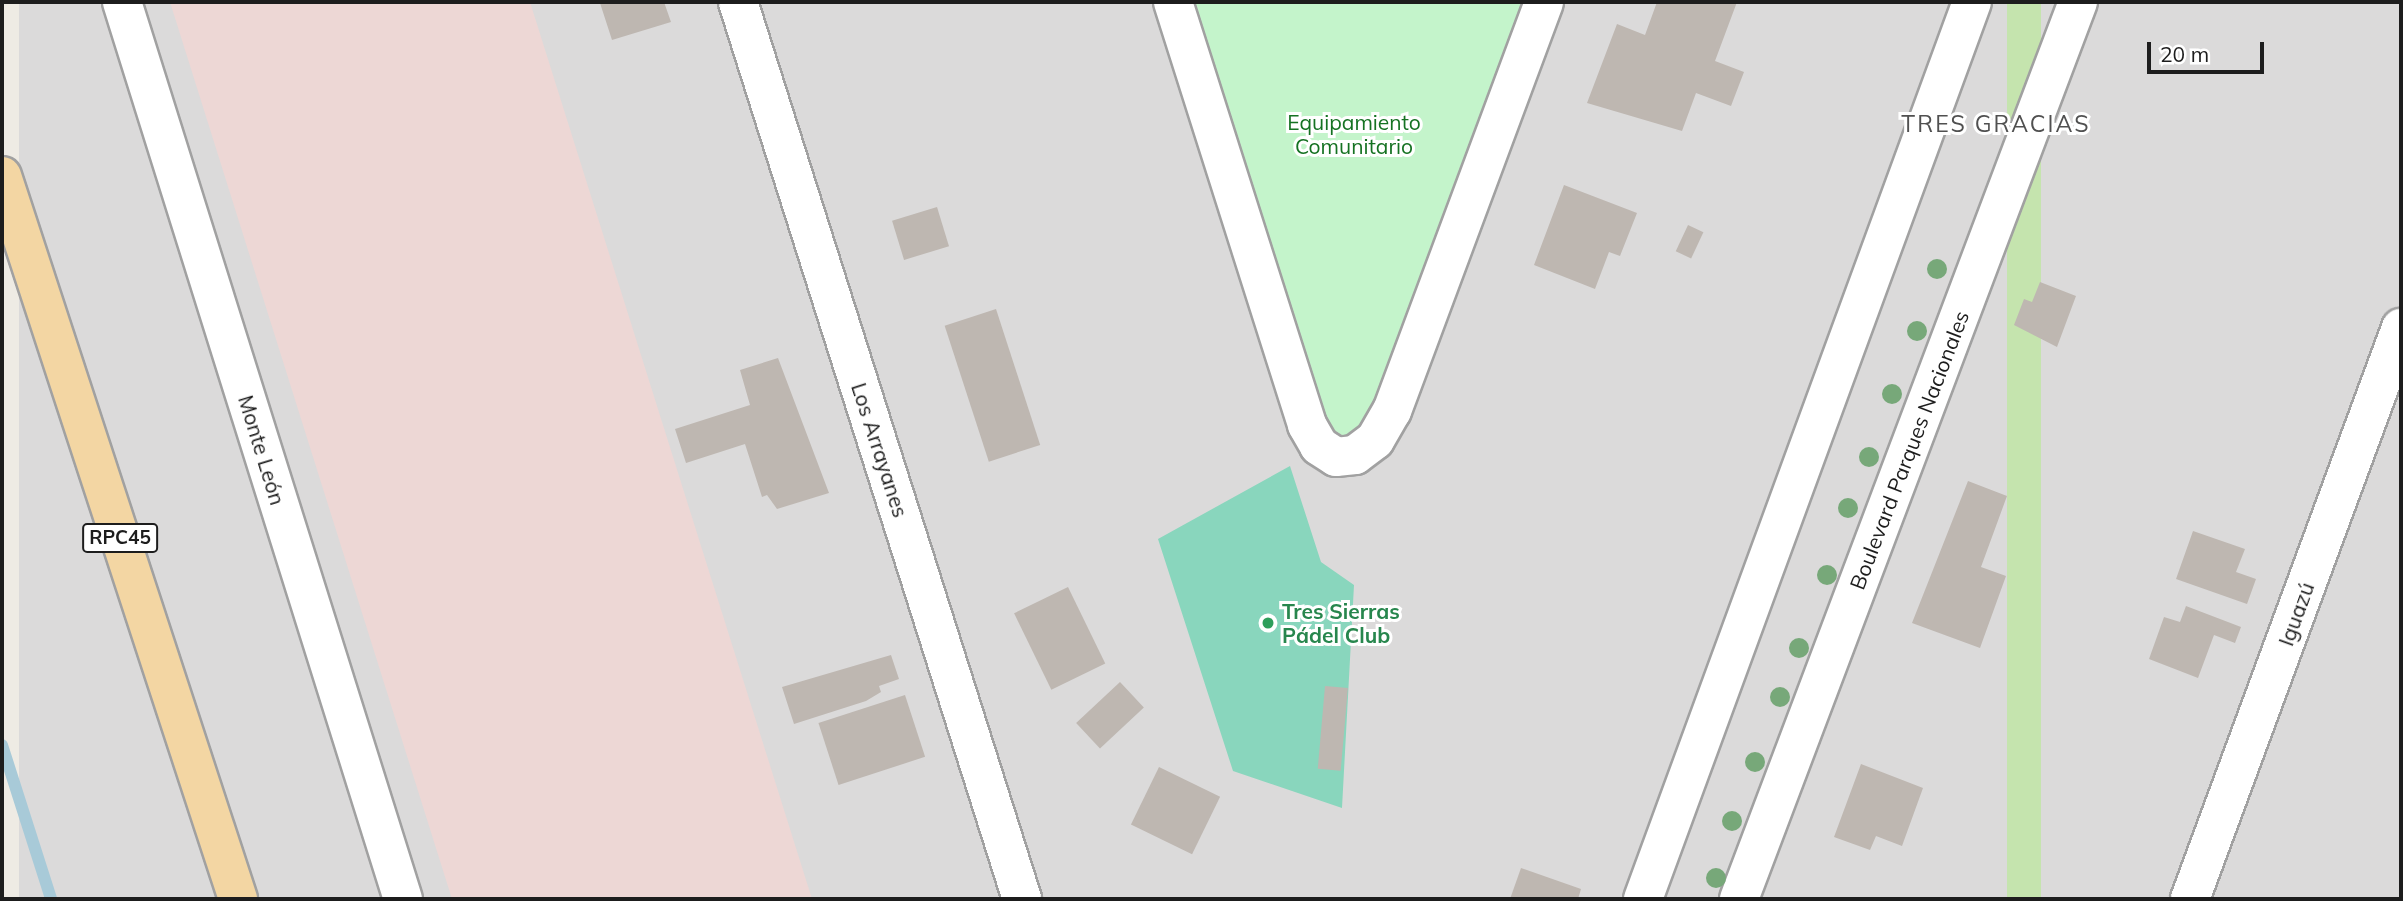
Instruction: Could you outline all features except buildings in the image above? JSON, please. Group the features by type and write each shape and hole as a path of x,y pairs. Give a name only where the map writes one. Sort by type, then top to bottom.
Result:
{"main road":[{"name":"RPC45","path":"2,176 238,899"}],"street":[{"name":"Monte León","path":"122,2 402,899"},
{"name":"Los Arrayanes","path":"738,2 1022,899"},
{"path":"1173,2 1307,425 1319,446 1336,457 1355,455 1375,440 1392,411 1544,2"},
{"path":"1643,899 1972,2"},
{"name":"Boulevard Parques Nacionales","path":"1739,899 2078,2"},
{"name":"Iguazú","path":"2190,899 2401,328"}],"shaded area":[{"path":"19,2 2401,2 2401,899 19,899"},
{"path":"170,2 530,2 812,899 452,899"}],"green space":[{"name":"Equipamiento Comunitario","path":"1173,2 1544,2 1392,411 1336,457"},
{"path":"2007,2 2041,2 2041,899 2007,899"},
{"name":"Tres Sierras Pádel Club","path":"1290,466 1321,562 1354,585 1342,808 1233,771 1158,539"}],"waterway":[{"path":"2,745 51,899"}],"place":[{"name":"Tres Sierras Pádel Club","path":"1268,623"}],"district":[{"name":"TRES GRACIAS","path":"1996,124"}]}
